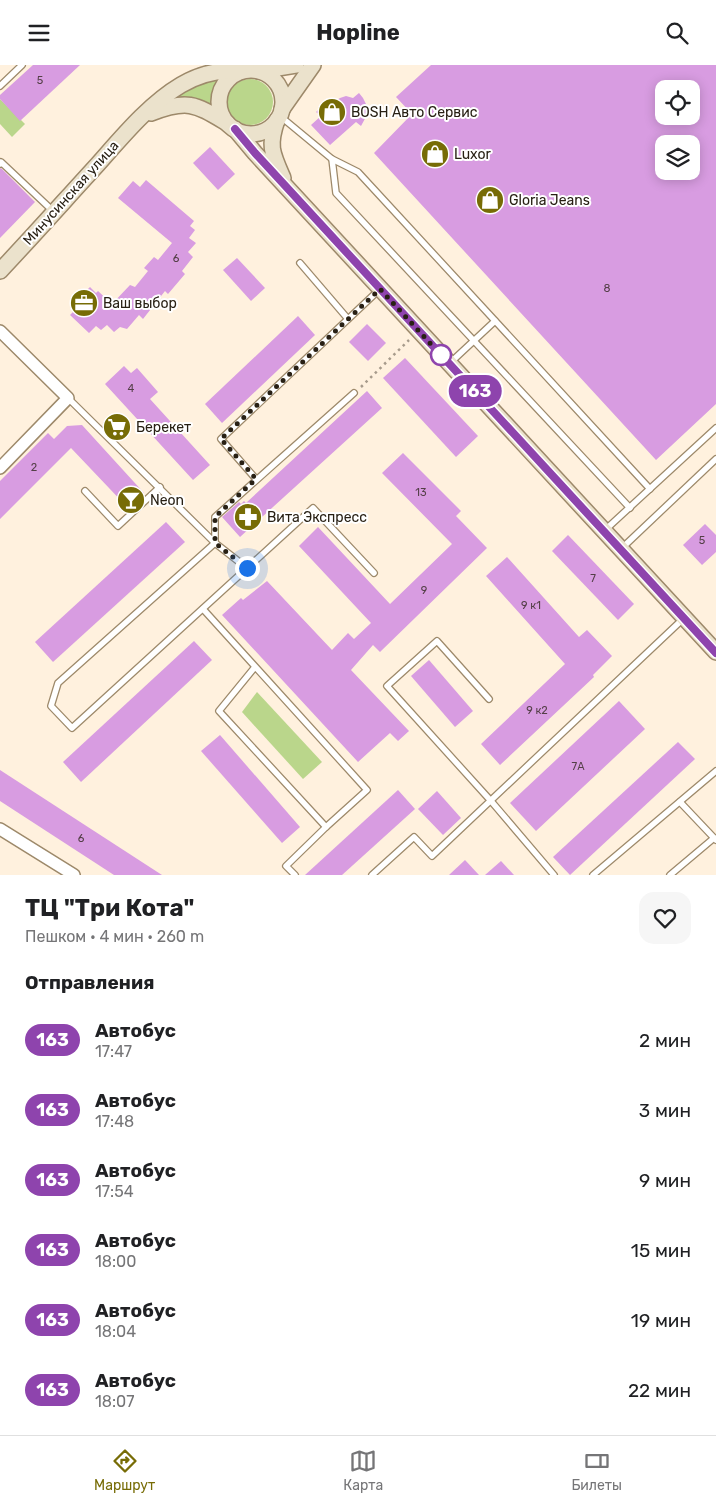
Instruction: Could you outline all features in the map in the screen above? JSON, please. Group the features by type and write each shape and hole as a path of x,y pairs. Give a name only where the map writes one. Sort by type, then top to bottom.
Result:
{"main road":[{"name":"Минусинская улица","path":"0,271 143,116 169,93 188,81 214,72 296,65"},
{"path":"232,127 248,133 268,129 313,65"},
{"path":"288,188 272,151 272,135 283,103 280,89 272,78 247,70 226,81 220,95 221,111 232,127 380,289 685,618 716,653"},
{"name":"Минусинская улица","path":"143,116 169,106 188,104 205,110 232,127"}],"street":[{"path":"0,331 68,398 0,468"},
{"path":"0,829 74,875"}],"lane":[{"path":"0,86 22,65"},
{"path":"279,115 332,159 358,172 650,489"},
{"path":"332,159 336,193 630,507"},
{"path":"0,164 1,162 54,211"},
{"path":"300,263 348,319"},
{"path":"256,479 221,439 380,289"},
{"path":"450,364 495,321"},
{"path":"354,393 215,517 215,543 58,683 51,706 72,728 314,508 374,573"},
{"path":"68,398 215,543 247,568"},
{"path":"604,531 716,428"},
{"path":"621,549 716,459"},
{"path":"84,491 118,526 160,487"},
{"path":"203,609 367,790 286,866 295,875"},
{"path":"372,875 414,837 432,857 685,618"},
{"path":"489,699 436,641 387,686 491,801 554,875"},
{"path":"255,667 219,711 326,827"},
{"path":"593,875 716,771"},
{"path":"670,875 715,839 680,802"}],"path":[{"path":"354,393 409,339"}],"green space":[{"path":"219,77 212,93 212,110 165,101 177,91"},
{"path":"250,79 263,83 269,89 273,102 269,115 263,121 250,125 237,121 231,115 227,102 231,89 237,83"},
{"path":"0,99 25,124 12,137 0,124"},
{"path":"257,692 322,762 303,779 242,712"}],"building":[{"path":"33,65 80,65 20,121 0,99 0,95"},
{"path":"431,65 716,65 716,404 656,460 374,153 412,114 396,97"},
{"path":"359,93 368,108 367,115 361,126 356,122 330,145 311,125 321,116 316,112 330,99 334,102 346,96 353,98"},
{"path":"210,147 235,174 218,190 193,163"},
{"path":"0,169 35,202 0,238"},
{"path":"146,180 194,221 190,226 195,230 189,238 196,243 188,252 193,257 182,271 185,274 168,294 165,291 143,319 139,315 127,329 120,327 114,332 107,325 101,330 96,326 89,333 70,315 74,311 70,307 90,287 96,293 98,291 112,304 130,285 135,287 148,271 144,268 154,257 158,260 172,243 118,198 133,181 140,187"},
{"path":"237,258 265,288 251,301 223,270"},
{"path":"298,316 315,335 222,423 205,404"},
{"path":"367,324 386,343 368,361 349,342"},
{"path":"405,358 478,436 456,457 383,378"},
{"path":"124,366 131,373 137,368 158,392 150,399 210,465 193,480 105,384"},
{"path":"367,391 382,408 240,537 222,517 239,502 241,504 244,501 246,503"},
{"path":"82,425 144,493 128,508 71,448 0,519 0,481 48,433 54,439 67,426"},
{"path":"403,453 461,511 456,516 487,548 380,652 373,645 351,670 409,731 398,741 390,733 358,762 222,615 241,598 243,600 267,581 332,650 348,633 354,639 371,623 299,546 318,527 390,604 452,544 382,473"},
{"path":"166,522 185,542 53,662 35,642"},
{"path":"705,524 716,535 716,552 702,565 683,545"},
{"path":"568,535 634,604 618,620 552,551"},
{"path":"507,557 579,637 587,630 612,656 593,675 594,677 500,765 481,744 565,664 486,576"},
{"path":"194,641 212,660 81,782 63,762"},
{"path":"429,660 473,711 455,727 411,676"},
{"path":"619,701 645,729 536,831 510,803"},
{"path":"220,735 300,827 282,843 201,751"},
{"path":"678,742 695,759 570,875 553,857"},
{"path":"0,770 162,875 114,875 0,801"},
{"path":"398,790 415,809 342,875 305,875"},
{"path":"437,791 461,818 443,835 418,809"},
{"path":"465,860 479,875 449,875"},
{"path":"501,861 514,875 485,875"}],"bus line":[{"name":"163","path":"235,129 273,173 716,653"}],"place":[{"name":"BOSH Авто Сервис","path":"332,112"},
{"name":"Luxor","path":"435,154"},
{"name":"Gloria Jeans","path":"490,200"},
{"name":"Ваш выбор","path":"84,303"},
{"name":"Берекет","path":"117,427"},
{"name":"Neon","path":"131,500"},
{"name":"Вита Экспресс","path":"248,517"}],"route":[{"path":"247,568 215,543 215,517 256,479 221,439 380,289 441,355"}]}
